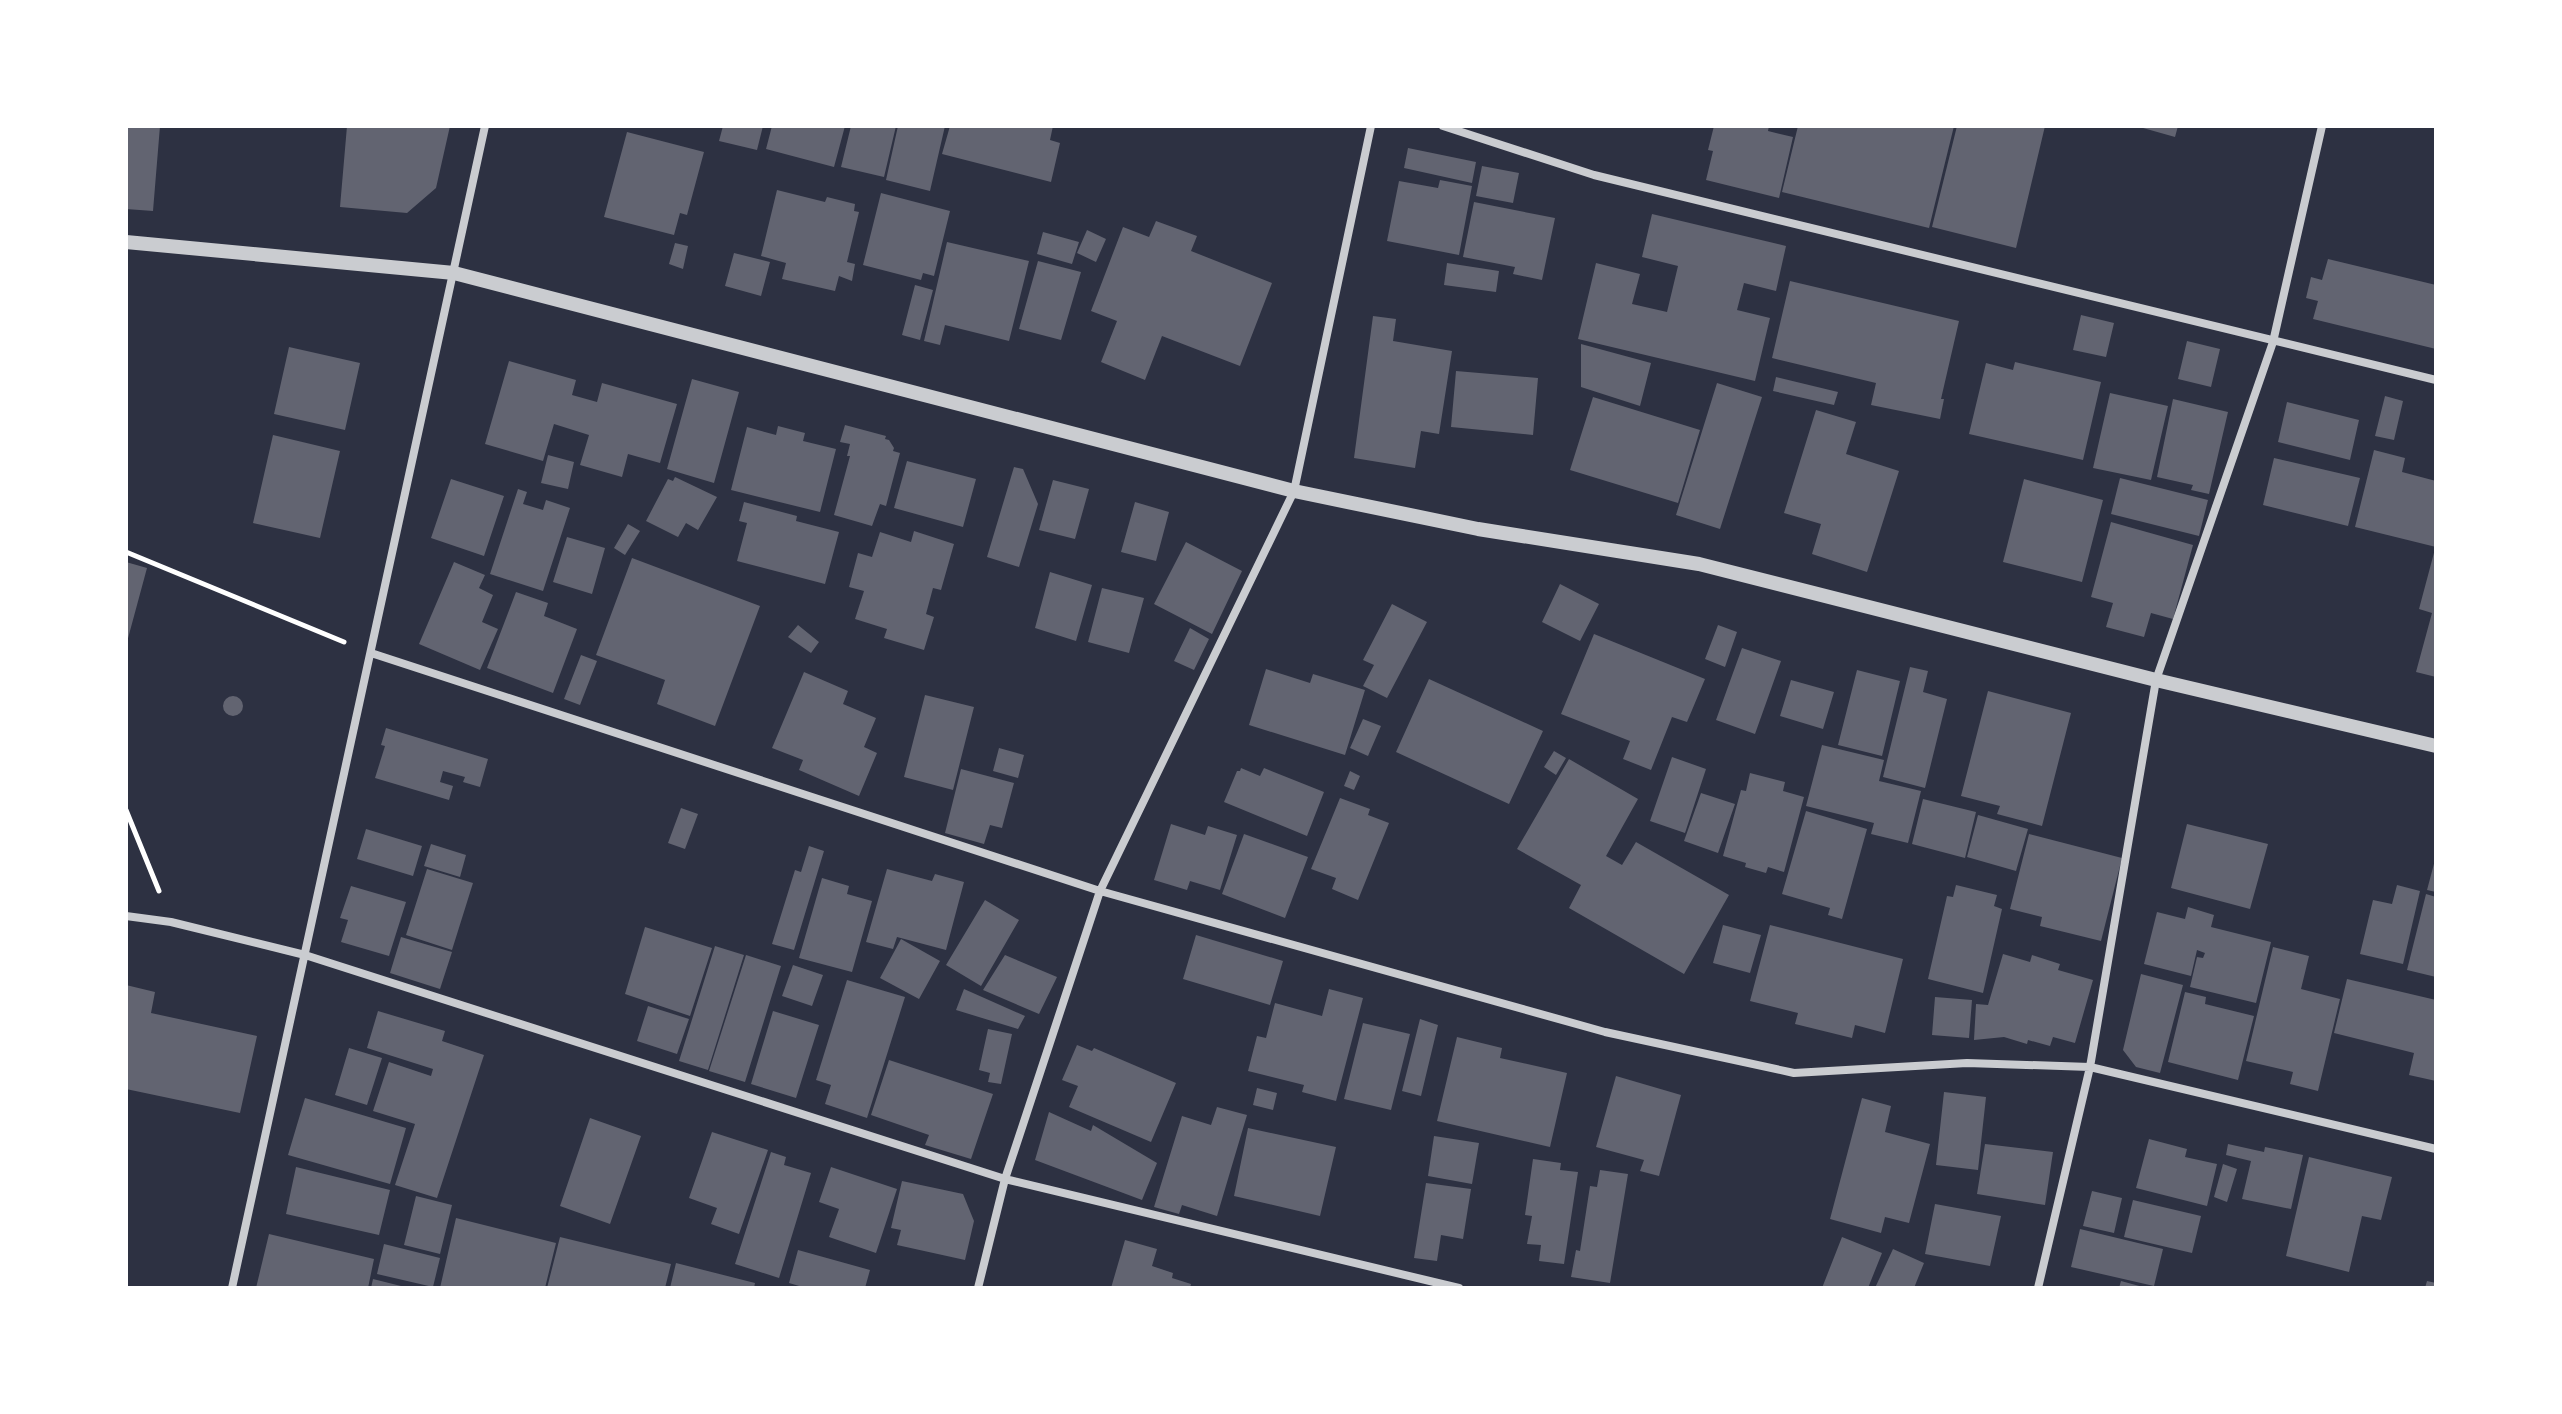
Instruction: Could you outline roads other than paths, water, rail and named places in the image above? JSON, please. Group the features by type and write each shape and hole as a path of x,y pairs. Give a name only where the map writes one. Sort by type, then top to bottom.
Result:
{"street":[{"path":"232,1288 485,126"},
{"path":"978,1288 1005,1179 1100,891 1294,491 1371,126"},
{"path":"1443,126 1594,175 2436,380"},
{"path":"2038,1288 2090,1067 2156,680 2273,342 2322,126"},
{"path":"126,242 454,273 1294,491 1478,529 1699,564 2156,680 2436,746"},
{"path":"371,653 1100,891 1605,1032 1794,1073 1967,1063 2090,1067 2436,1149"},
{"path":"126,916 171,922 305,955 1005,1179 1459,1288"}]}
